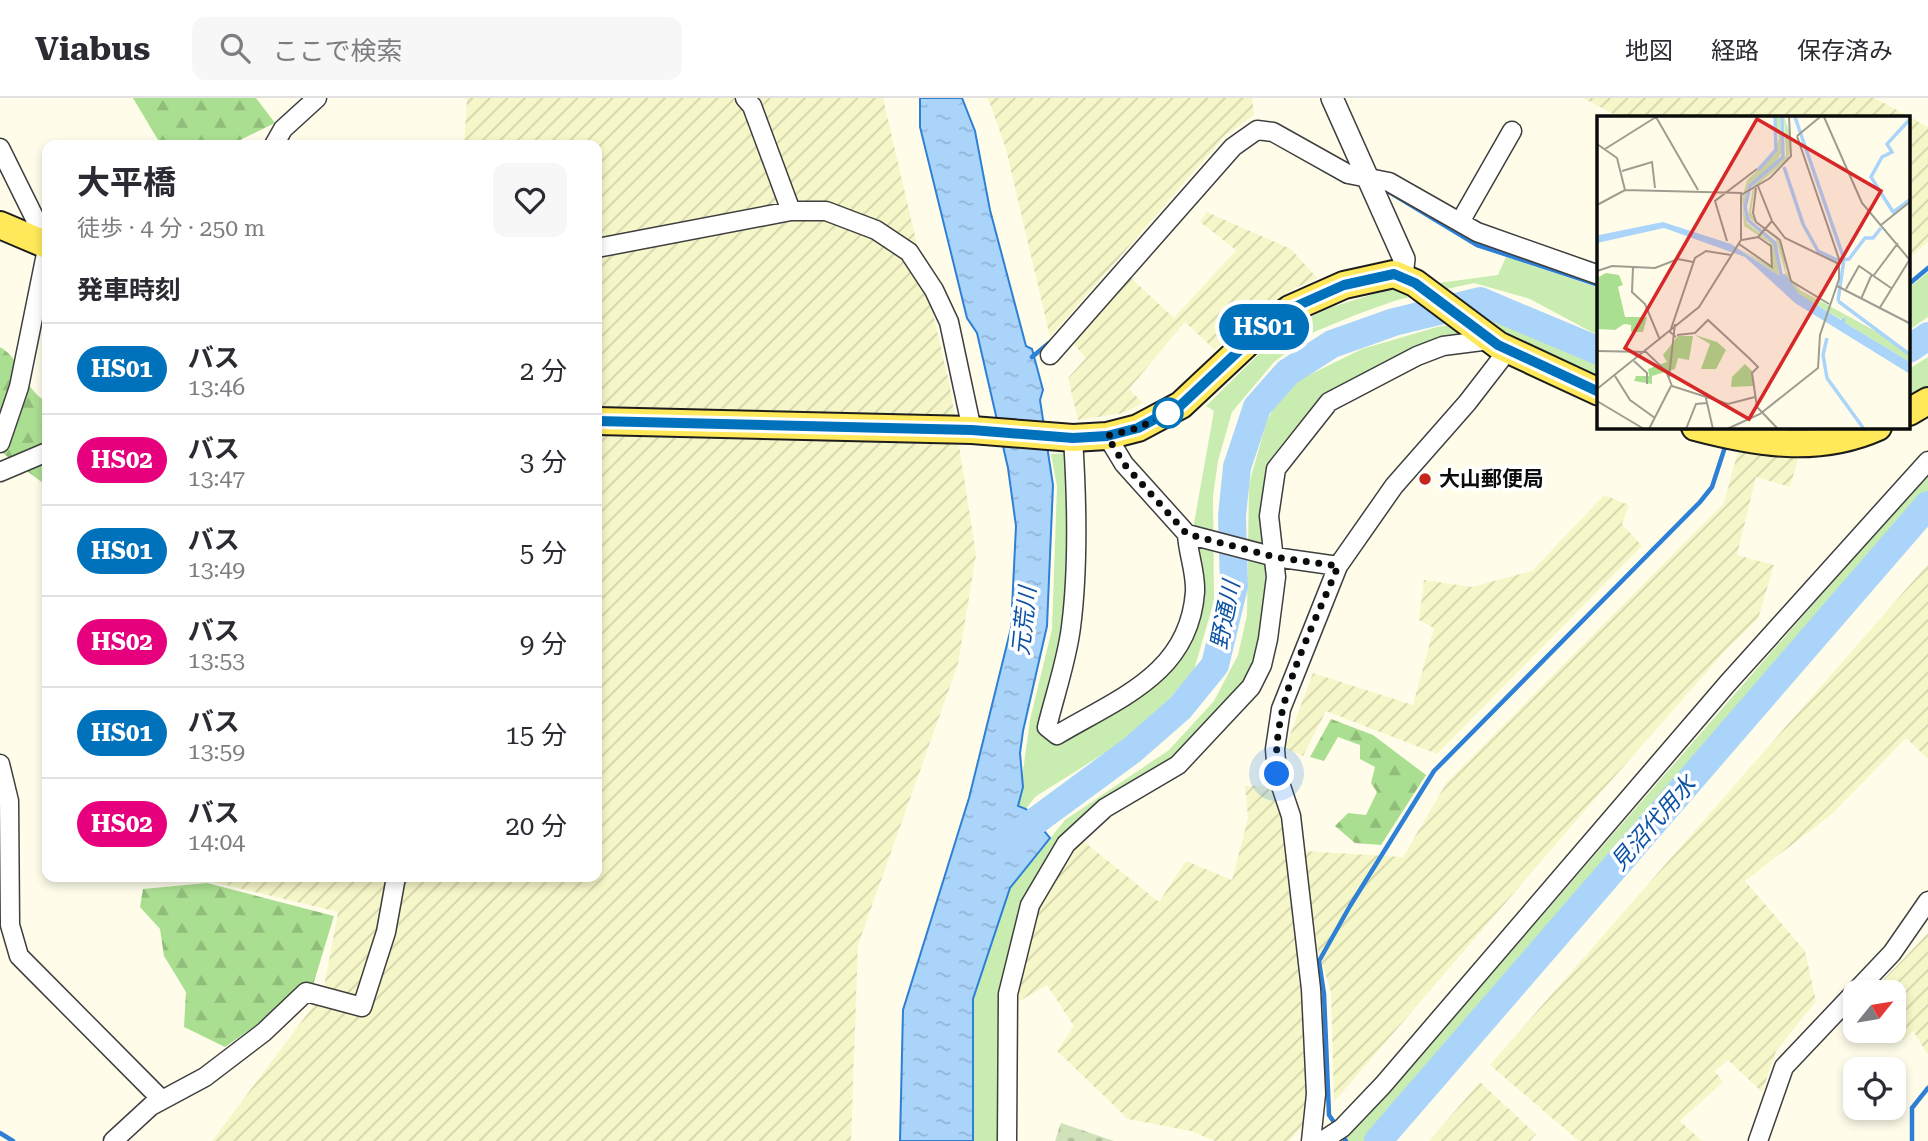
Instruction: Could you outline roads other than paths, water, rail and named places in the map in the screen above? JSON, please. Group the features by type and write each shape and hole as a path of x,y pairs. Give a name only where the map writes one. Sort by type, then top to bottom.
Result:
{"main road":[{"path":"0,225 42,244"},
{"path":"602,421 975,430 1070,438 1107,436 1138,428 1181,405 1261,330 1307,300 1365,279 1394,274 1411,281 1494,342 1597,391"},
{"path":"1910,411 1928,401"},
{"path":"1703,429 1766,443 1821,443 1871,429"}],"street":[{"path":"277,140 283,129 317,98"},
{"path":"745,98 752,107 791,211"},
{"path":"1332,98 1404,259 1411,281"},
{"path":"1050,355 1233,147 1257,130 1273,132 1348,174 1390,182 1477,232 1597,274"},
{"path":"1460,222 1512,131"},
{"path":"0,148 42,236"},
{"path":"602,247 791,211 826,211 876,230 909,252 934,290 949,323 975,430"},
{"path":"0,443 19,387 42,271"},
{"path":"1007,1141 1008,994 1030,905 1066,844 1105,808 1178,765 1251,687 1262,665 1268,639 1276,576 1269,516 1276,469 1328,402 1443,346 1494,342 1467,403 1394,486 1338,566 1281,709 1275,749 1277,774 1291,816 1311,989 1316,1094 1311,1141"},
{"path":"1070,438 1077,506 1073,607 1071,629 1047,727 1050,733 1057,735 1135,689 1166,666 1177,652 1192,612 1195,570 1189,535 1124,464 1107,436"},
{"path":"0,472 42,454"},
{"path":"1322,1141 1342,1128 1383,1084 1516,934 1727,684 1928,461"},
{"path":"1189,535 1274,556 1338,566"},
{"path":"1,770 9,801 10,925 19,956 162,1100"},
{"path":"113,1141 150,1105 205,1077 264,1032 306,992 362,1007 386,932 395,882"},
{"path":"1758,1141 1784,1067 1892,953 1928,901"}],"water":[{"name":"元荒川","path":"920,98 962,98 975,131 990,210 1026,346 1032,349 1043,390 1040,400 1053,485 1047,626 1023,731 1020,753 1023,787 1018,806 1026,809 1050,838 1010,888 973,999 973,1141 900,1141 903,1010 969,798 1011,628 1016,526 1008,468 977,333 967,318 920,127"}],"waterway":[{"path":"1381,187 1477,245 1597,284"},
{"path":"1910,283 1928,268"},
{"name":"野通川","path":"1007,842 1132,750 1180,708 1215,665 1234,586 1232,516 1237,467 1257,407 1288,372 1332,344 1394,322 1480,301 1597,350"},
{"name":"野通川","path":"1910,348 1928,336"},
{"path":"1032,357 1049,343"},
{"path":"1336,1125 1329,1115 1324,994 1319,961 1350,906 1434,771 1700,502 1712,487 1726,444"},
{"name":"見沼代用水","path":"1378,1141 1928,505"},
{"path":"1912,1141 1912,1108 1928,1088"},
{"path":"0,1133 13,1141"},
{"path":"1340,1133 1346,1141"}],"place":[{"name":"大山郵便局","path":"1425,479"}]}
